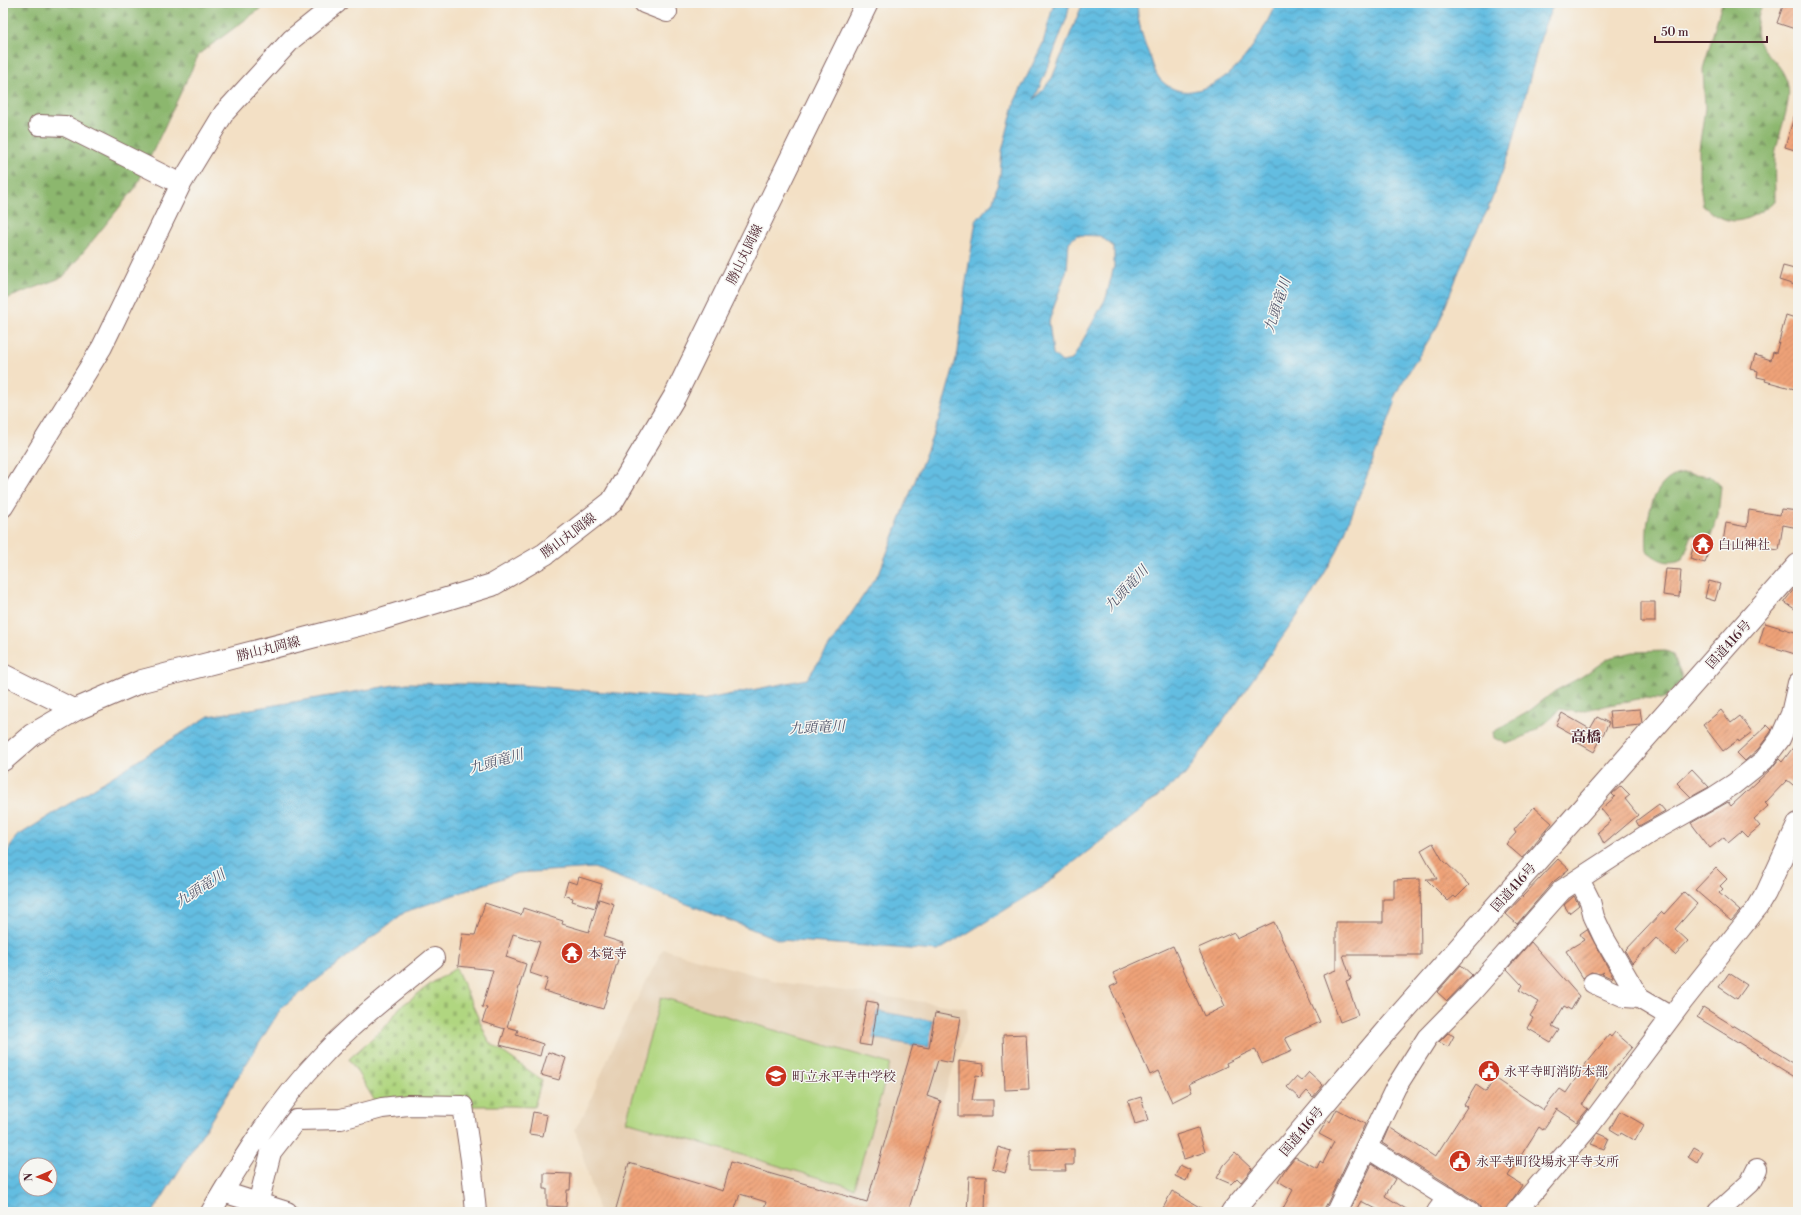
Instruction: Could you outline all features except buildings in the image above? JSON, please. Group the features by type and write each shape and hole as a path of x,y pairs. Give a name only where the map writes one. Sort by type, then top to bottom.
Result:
{"main road":[{"name":"勝山丸岡線","path":"3,760 32,735 75,710 142,681 381,619 492,585 545,554 612,502 675,396 867,3"},
{"name":"国道416号","path":"1232,1212 1385,1032 1798,565"}],"street":[{"path":"3,507 102,347 181,184 224,113 292,39 336,3"},
{"path":"644,3 667,12"},
{"path":"39,125 65,126 181,184"},
{"path":"3,674 75,710"},
{"path":"1336,1212 1396,1087 1427,1038 1475,989 1562,890 1648,834 1714,797 1734,784 1764,760 1780,739 1791,714 1798,683"},
{"path":"1516,1212 1591,1124 1671,1017 1757,908 1766,893 1798,823"},
{"path":"1579,879 1590,901 1594,917 1604,938 1639,998"},
{"path":"211,1212 285,1099 322,1055 355,1024 434,958"},
{"path":"1593,983 1625,997 1639,998 1671,1017"},
{"path":"258,1204 271,1152 296,1120 341,1120 382,1108 408,1105 463,1106 471,1160 476,1212"},
{"path":"1366,1147 1443,1205 1470,1212"},
{"path":"1718,1212 1750,1183 1758,1169"},
{"path":"223,1192 287,1212"}],"shaded area":[{"name":"町立永平寺中学校","path":"663,949 780,982 967,1008 968,1021 908,1212 599,1212 575,1129 585,1112 616,1040"}],"green space":[{"path":"3,3 268,3 199,54 136,187 63,277 3,300"},
{"path":"1722,3 1763,3 1757,20 1756,33 1759,43 1783,73 1789,93 1786,111 1776,148 1775,202 1747,218 1731,221 1723,219 1703,206 1699,178 1699,149 1705,108 1703,69"},
{"path":"1687,473 1710,476 1721,486 1718,516 1710,539 1692,535 1683,559 1673,562 1660,560 1647,551 1648,521 1653,500 1658,490 1664,483 1674,476"},
{"path":"1666,651 1673,654 1683,679 1666,697 1661,699 1643,698 1576,712 1560,709 1542,726 1521,738 1506,744 1494,738 1493,732 1528,712 1555,691 1581,677 1609,658 1633,652"},
{"path":"456,968 489,1042 542,1080 534,1107 378,1106 349,1059 387,1025 400,1007 432,983"},
{"path":"661,997 890,1064 854,1188 626,1121"}],"water":[{"name":"九頭竜川","path":"1054,3 1070,3 1067,17 1034,100 1052,78 1083,3 1138,3 1137,9 1141,31 1154,69 1158,76 1162,82 1170,87 1183,91 1192,91 1207,87 1221,80 1233,70 1244,58 1262,31 1276,3 1554,3 1543,29 1511,149 1488,209 1468,248 1438,325 1394,398 1395,403 1337,552 1308,601 1185,775 1041,888 938,951 780,940 594,868 517,873 405,912 282,1007 153,1212 3,1212 3,860 16,837 209,716 407,683 521,685 702,700 807,679 880,571 939,419 958,352 965,288 976,221 993,201 1000,175 1002,151 1015,101 1043,43","holes":["1077,235 1100,236 1114,247 1114,266 1106,298 1072,360 1062,362 1053,354 1049,321 1067,269 1069,242"]},
{"path":"877,1011 933,1021 929,1048 872,1038"}],"place":[{"name":"白山神社","path":"1703,544"},
{"name":"本覚寺","path":"572,953"},
{"name":"永平寺町消防本部","path":"1489,1071"},
{"name":"町立永平寺中学校","path":"776,1076"},
{"name":"永平寺町役場永平寺支所","path":"1460,1161"}],"district":[{"name":"高橋","path":"1586,737"}]}
